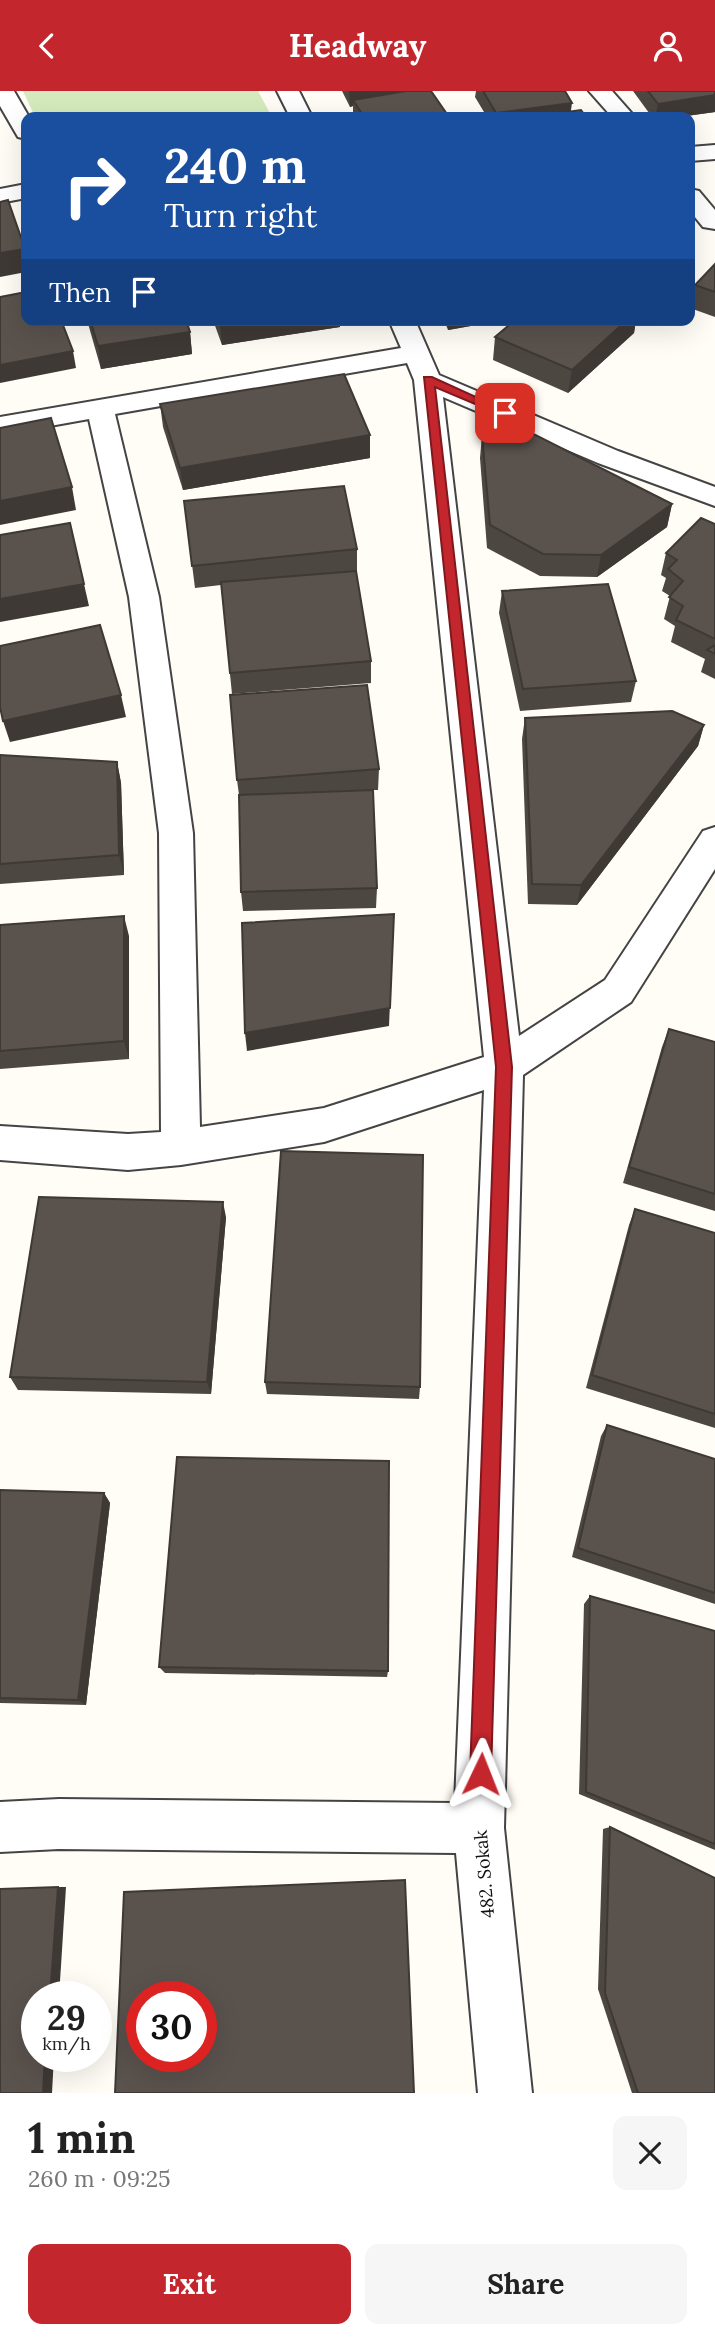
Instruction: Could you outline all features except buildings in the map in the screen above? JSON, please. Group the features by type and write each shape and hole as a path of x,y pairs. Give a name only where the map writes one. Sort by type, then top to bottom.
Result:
{"street":[{"path":"3,91 21,123"},
{"path":"288,91 298,112"},
{"path":"600,91 619,112"},
{"path":"695,154 715,152"},
{"path":"0,196 21,192"},
{"path":"695,205 705,222"},
{"path":"0,426 416,351 608,457 715,497"},
{"name":"482. Sokak","path":"416,351 504,1067 479,1828 505,2093"},
{"path":"100,409 144,597 176,833 181,1148"},
{"path":"0,1143 128,1152 181,1148 324,1125 504,1067 618,991 715,840"},
{"path":"0,1827 73,1824 479,1828"}],"green space":[{"path":"23,91 258,91 269,112 33,112"}],"route":[{"path":"481,1774 504,1067 428,380 505,413"}]}
